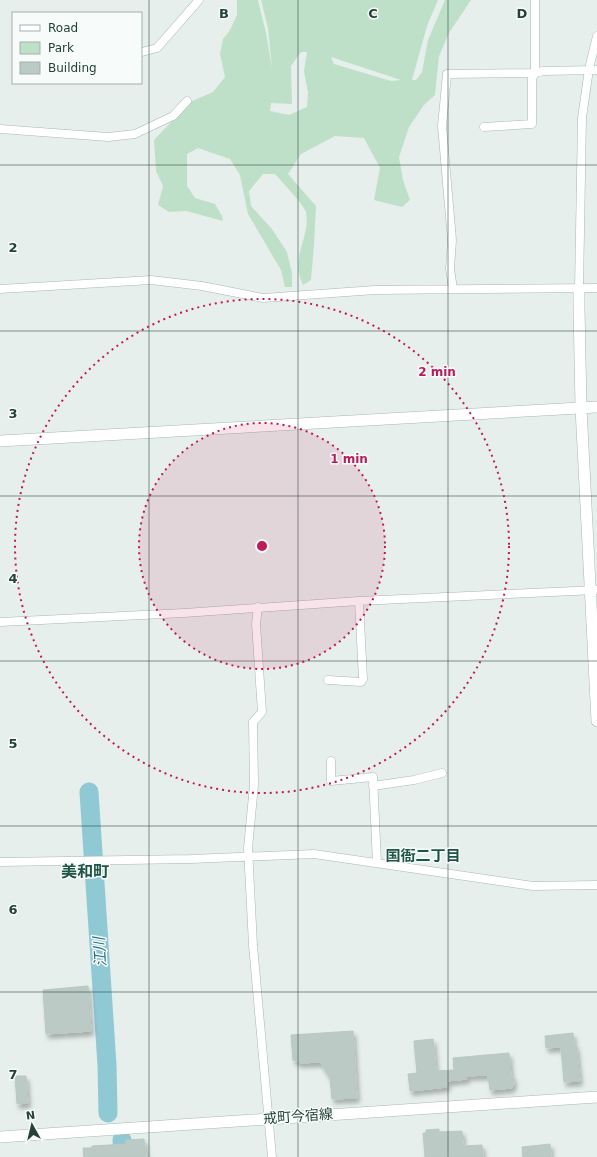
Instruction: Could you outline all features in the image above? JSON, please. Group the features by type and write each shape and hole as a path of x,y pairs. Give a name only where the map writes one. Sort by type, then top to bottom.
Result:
{"street":[{"path":"484,127 532,124 532,79 535,73 535,0"},
{"path":"142,52 157,48 196,1"},
{"path":"597,36 593,70 582,118 579,289 581,408 594,590 597,722"},
{"path":"453,289 450,270 452,240 442,126 447,74 535,73 593,70"},
{"path":"0,129 108,137 135,134 173,116 186,101"},
{"path":"0,289 151,280 202,286 263,298 375,290 597,288"},
{"path":"0,442 597,407"},
{"path":"0,622 184,613 359,601 594,590"},
{"path":"328,680 361,682 363,679 359,601"},
{"path":"258,607 256,624 262,712 253,722 254,785 248,848 253,945 272,1157"},
{"path":"331,760 332,781 372,778 377,863"},
{"path":"373,786 414,780 442,773"},
{"path":"0,862 183,860 314,854 533,886 597,885"},
{"name":"戒町今宿線","path":"0,1137 597,1097"}],"green space":[{"path":"237,0 258,0 272,68 268,28 261,0 438,0 427,26 412,80 416,80 422,72 428,40 445,0 471,0 449,33 439,56 435,95 424,105 409,127 399,157 403,180 410,200 402,207 374,200 380,168 364,138 335,136 301,154 288,174 316,206 311,280 303,285 299,275 298,265 306,230 306,212 297,199 275,174 263,174 249,191 251,206 272,229 287,252 292,273 292,287 285,287 281,270 248,214 240,175 230,159 198,148 187,154 187,186 195,198 215,204 222,216 223,221 186,211 169,212 158,205 163,186 156,171 154,140 190,102 213,92 225,77 220,54 223,39 230,30 237,15","holes":["301,52 307,52 304,71 308,93 307,107 289,115 270,111 271,103 292,104 291,66","331,57 401,80 391,81 334,64"]}],"building":[{"path":"88,986 91,1031 46,1034 43,990"},
{"path":"353,1031 357,1098 332,1099 330,1078 320,1062 301,1063 293,1060 291,1035"},
{"path":"573,1033 574,1045 576,1045 580,1081 564,1082 561,1047 546,1048 545,1036"},
{"path":"433,1039 436,1071 454,1070 453,1058 509,1053 511,1076 513,1076 514,1085 512,1085 512,1088 490,1090 488,1075 466,1076 467,1079 447,1081 447,1087 410,1091 408,1074 417,1073 414,1041"},
{"path":"15,1076 26,1076 28,1103 17,1104"},
{"path":"439,1129 439,1132 462,1131 463,1146 482,1145 483,1157 425,1157 423,1133 426,1133 426,1130"},
{"path":"144,1139 146,1157 84,1157 83,1148 126,1144 126,1140"},
{"path":"550,1144 551,1157 523,1157 522,1147"}],"waterway":[{"name":"江川","path":"89,792 107,1065 108,1113"},
{"name":"江川","path":"122,1140 123,1157"}],"district":[{"name":"国衙二丁目","path":"423,856"},
{"name":"美和町","path":"85,871"}]}
